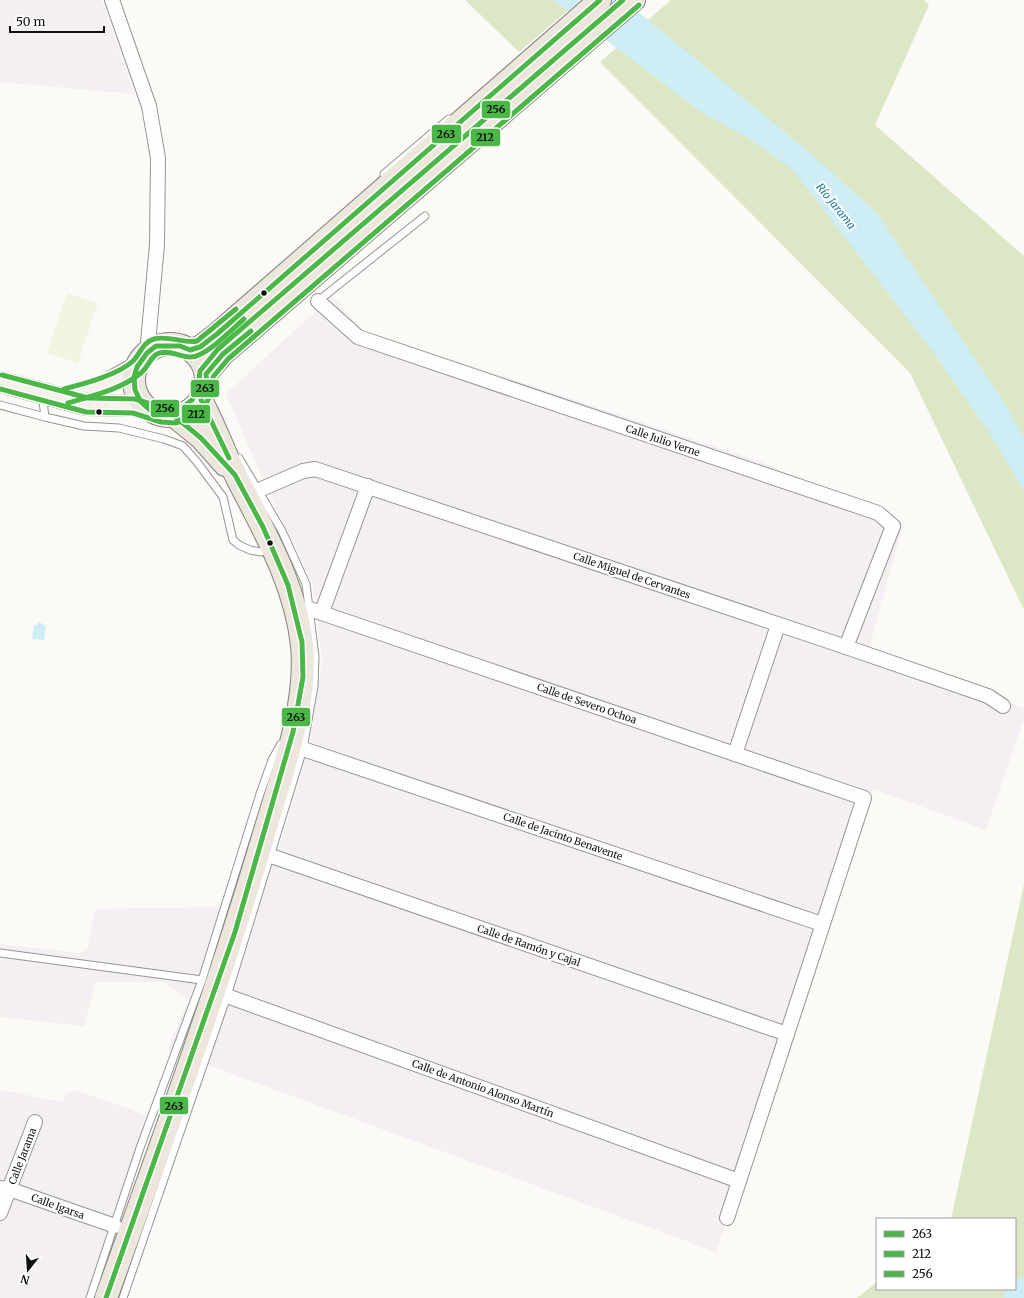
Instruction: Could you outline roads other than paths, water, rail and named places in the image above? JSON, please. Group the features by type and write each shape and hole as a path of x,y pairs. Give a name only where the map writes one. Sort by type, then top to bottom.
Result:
{"main road":[{"path":"600,0 217,334 200,347 185,348 156,346 142,360 134,377 135,390 141,402 151,411 162,416 174,416 186,413 204,388 223,354 634,0"},
{"path":"106,1298 235,932 298,741 303,677 302,642 288,585 273,548 235,475 204,388 201,360 185,348"},
{"path":"174,416 200,438 235,475"}],"street":[{"path":"61,398 104,385 142,360 157,245 158,158 149,106 112,0"},
{"name":"Calle Julio Verne","path":"318,301 358,337 878,513 892,526 846,647"},
{"path":"0,382 87,405 134,406 151,411"},
{"name":"Calle Miguel de Cervantes","path":"259,490 303,470 315,469 846,647 988,696 1003,706"},
{"path":"316,611 368,486"},
{"name":"Calle de Severo Ochoa","path":"316,611 864,798 822,924"},
{"path":"735,754 778,624"},
{"name":"Calle de Jacinto Benavente","path":"298,741 822,924"},
{"name":"Calle de Ramón y Cajal","path":"271,856 786,1034"},
{"path":"727,1218 822,924"},
{"name":"Calle de Antonio Alonso Martín","path":"228,996 739,1180"},
{"name":"Calle Jarama","path":"0,1212 5,1189 35,1122"},
{"name":"Calle Igarsa","path":"5,1189 115,1226"}],"lane":[{"path":"376,182 440,124 454,115 468,116"},
{"path":"325,239 336,220 342,215"},
{"path":"318,301 425,216"},
{"path":"286,265 306,257"},
{"path":"185,348 238,303"},
{"path":"123,1298 228,996 271,856 298,741 314,686 316,611 295,559 259,490 236,455 204,388"},
{"path":"42,394 45,417"},
{"path":"0,405 84,426 119,428 164,439 183,446 223,496 233,540 239,546 260,552 273,548"},
{"path":"90,1298 140,1148 202,980 272,760 283,742 298,741"},
{"path":"0,953 202,980"}],"water":[{"path":"553,0 620,0 642,15 810,153 877,213 1004,402 1024,438 1024,491 989,432 927,344 793,170 747,137 701,112"},
{"path":"39,622 46,626 44,640 32,639 34,625 37,625"}],"waterway":[{"name":"Río Jarama","path":"1015,1298 1024,1289"}]}
